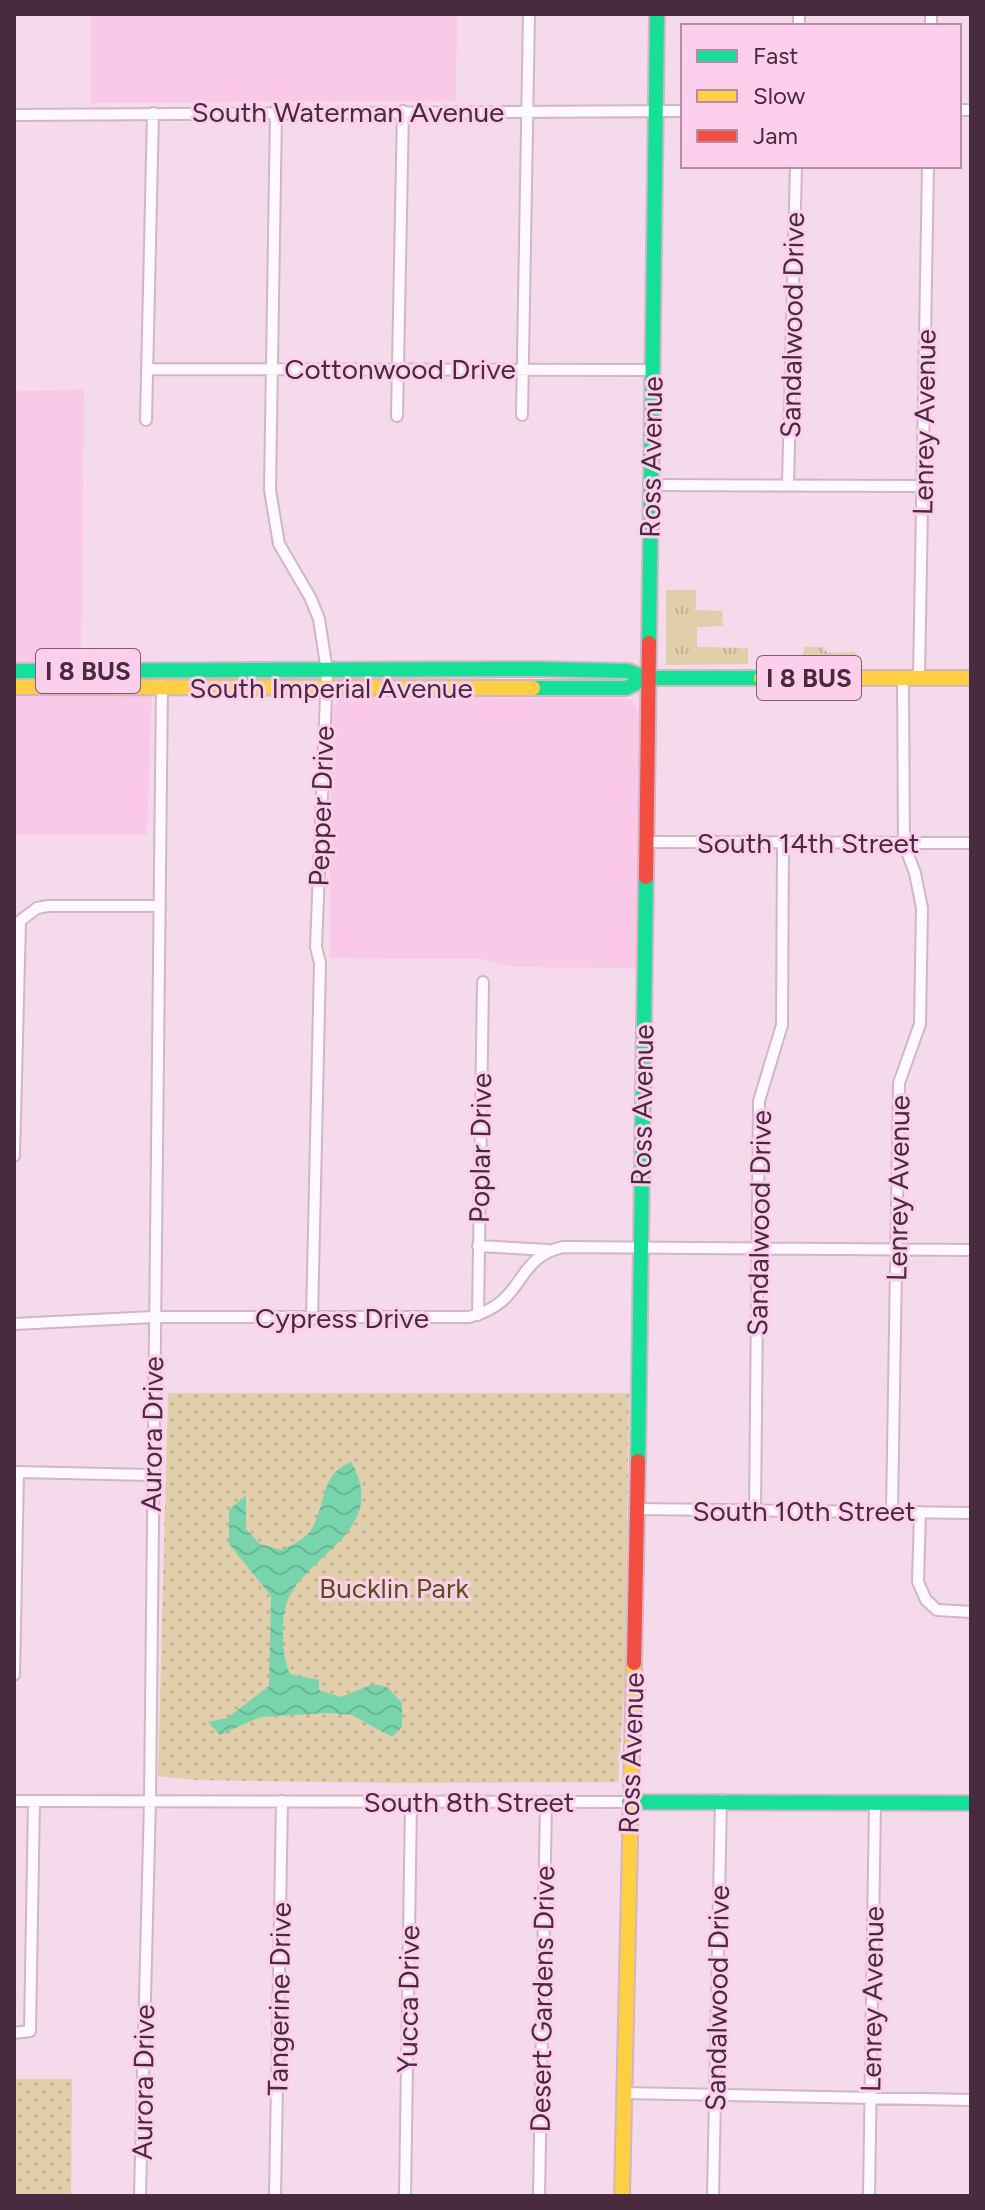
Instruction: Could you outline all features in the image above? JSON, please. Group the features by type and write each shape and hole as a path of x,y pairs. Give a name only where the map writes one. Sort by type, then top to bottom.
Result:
{"main road":[{"name":"Ross Avenue","path":"622,2196 637,1509 657,14"},
{"name":"South Imperial Avenue","path":"326,679 486,669 628,671 647,678 971,678"},
{"path":"486,669 486,688"},
{"name":"South Imperial Avenue","path":"14,671 162,679 326,679 486,688 626,688 647,678"},
{"name":"South Imperial Avenue","path":"14,687 162,679"},
{"name":"South 8th Street","path":"629,1802 971,1803"}],"street":[{"path":"522,415 529,14"},
{"path":"397,416 403,111"},
{"name":"South Waterman Avenue","path":"14,115 681,111"},
{"name":"Pepper Drive","path":"276,112 270,490 279,544 319,619 326,679 316,947 320,963 312,1319"},
{"path":"146,420 153,113"},
{"name":"Sandalwood Drive","path":"788,484 796,168"},
{"name":"Lenrey Avenue","path":"919,678 928,168"},
{"name":"Cottonwood Drive","path":"148,369 653,370"},
{"path":"650,485 923,486"},
{"name":"Lenrey Avenue","path":"892,1512 899,1083 920,1024 922,908 915,873 904,844 903,678"},
{"name":"Aurora Drive","path":"140,2196 150,1800 151,1475 162,679"},
{"name":"South 14th Street","path":"645,842 971,843"},
{"name":"Sandalwood Drive","path":"755,1511 759,1101 782,1025 783,843"},
{"path":"14,1156 18,933 26,914 48,906 160,906"},
{"name":"Poplar Drive","path":"478,1315 483,982"},
{"path":"478,1246 550,1250 641,1247 971,1250"},
{"path":"478,1315 501,1304 537,1257 550,1250"},
{"name":"Cypress Drive","path":"14,1324 153,1317 312,1319 478,1315"},
{"path":"14,1675 18,1472 151,1475"},
{"name":"South 10th Street","path":"637,1509 971,1513"},
{"path":"920,1512 918,1582 926,1600 937,1610 971,1612"},
{"name":"Sandalwood Drive","path":"713,2196 721,1800"},
{"name":"South 8th Street","path":"14,1801 629,1802"},
{"path":"14,2033 30,2031 34,1801"},
{"name":"Tangerine Drive","path":"275,2196 282,1801"},
{"name":"Yucca Drive","path":"405,2196 411,1802"},
{"name":"Desert Gardens Drive","path":"539,2196 546,1802"},
{"name":"Lenrey Avenue","path":"869,2196 875,1802"},
{"path":"624,2093 971,2100"}],"shaded area":[{"path":"91,14 457,14 456,101 91,103"},
{"path":"84,390 81,661 153,663 147,835 14,835 14,391"},
{"path":"344,696 625,698 633,701 639,711 639,968 518,967 480,959 330,958 331,708"}],"green space":[{"path":"666,590 696,590 696,610 722,611 723,626 697,627 697,647 748,648 748,664 666,665"},
{"path":"805,647 822,647 828,653 855,652 857,663 800,664"},
{"name":"Bucklin Park","path":"168,1393 629,1393 625,1679 618,1782 399,1783 194,1780 158,1776"},
{"path":"14,2079 72,2079 71,2196 14,2196"}],"water":[{"path":"351,1462 360,1484 361,1503 356,1519 290,1595 283,1619 285,1656 290,1674 319,1680 319,1690 341,1697 373,1684 387,1687 402,1703 402,1727 392,1737 352,1715 329,1713 260,1717 220,1735 208,1722 227,1718 269,1686 271,1596 229,1544 229,1510 246,1495 246,1529 260,1544 282,1550 307,1535 317,1518 329,1481 341,1467"}],"traffic: fast":[{"path":"649,643 657,14"},
{"path":"14,671 538,669 628,671 647,678 761,678"},
{"path":"533,688 626,688 647,678"},
{"path":"638,1461 646,877"},
{"path":"629,1802 971,1803"}],"traffic: slow":[{"path":"761,678 971,678"},
{"path":"14,687 533,688"},
{"path":"622,2196 634,1663"}],"traffic: jam":[{"path":"646,877 649,643"},
{"path":"634,1663 638,1461"}]}
